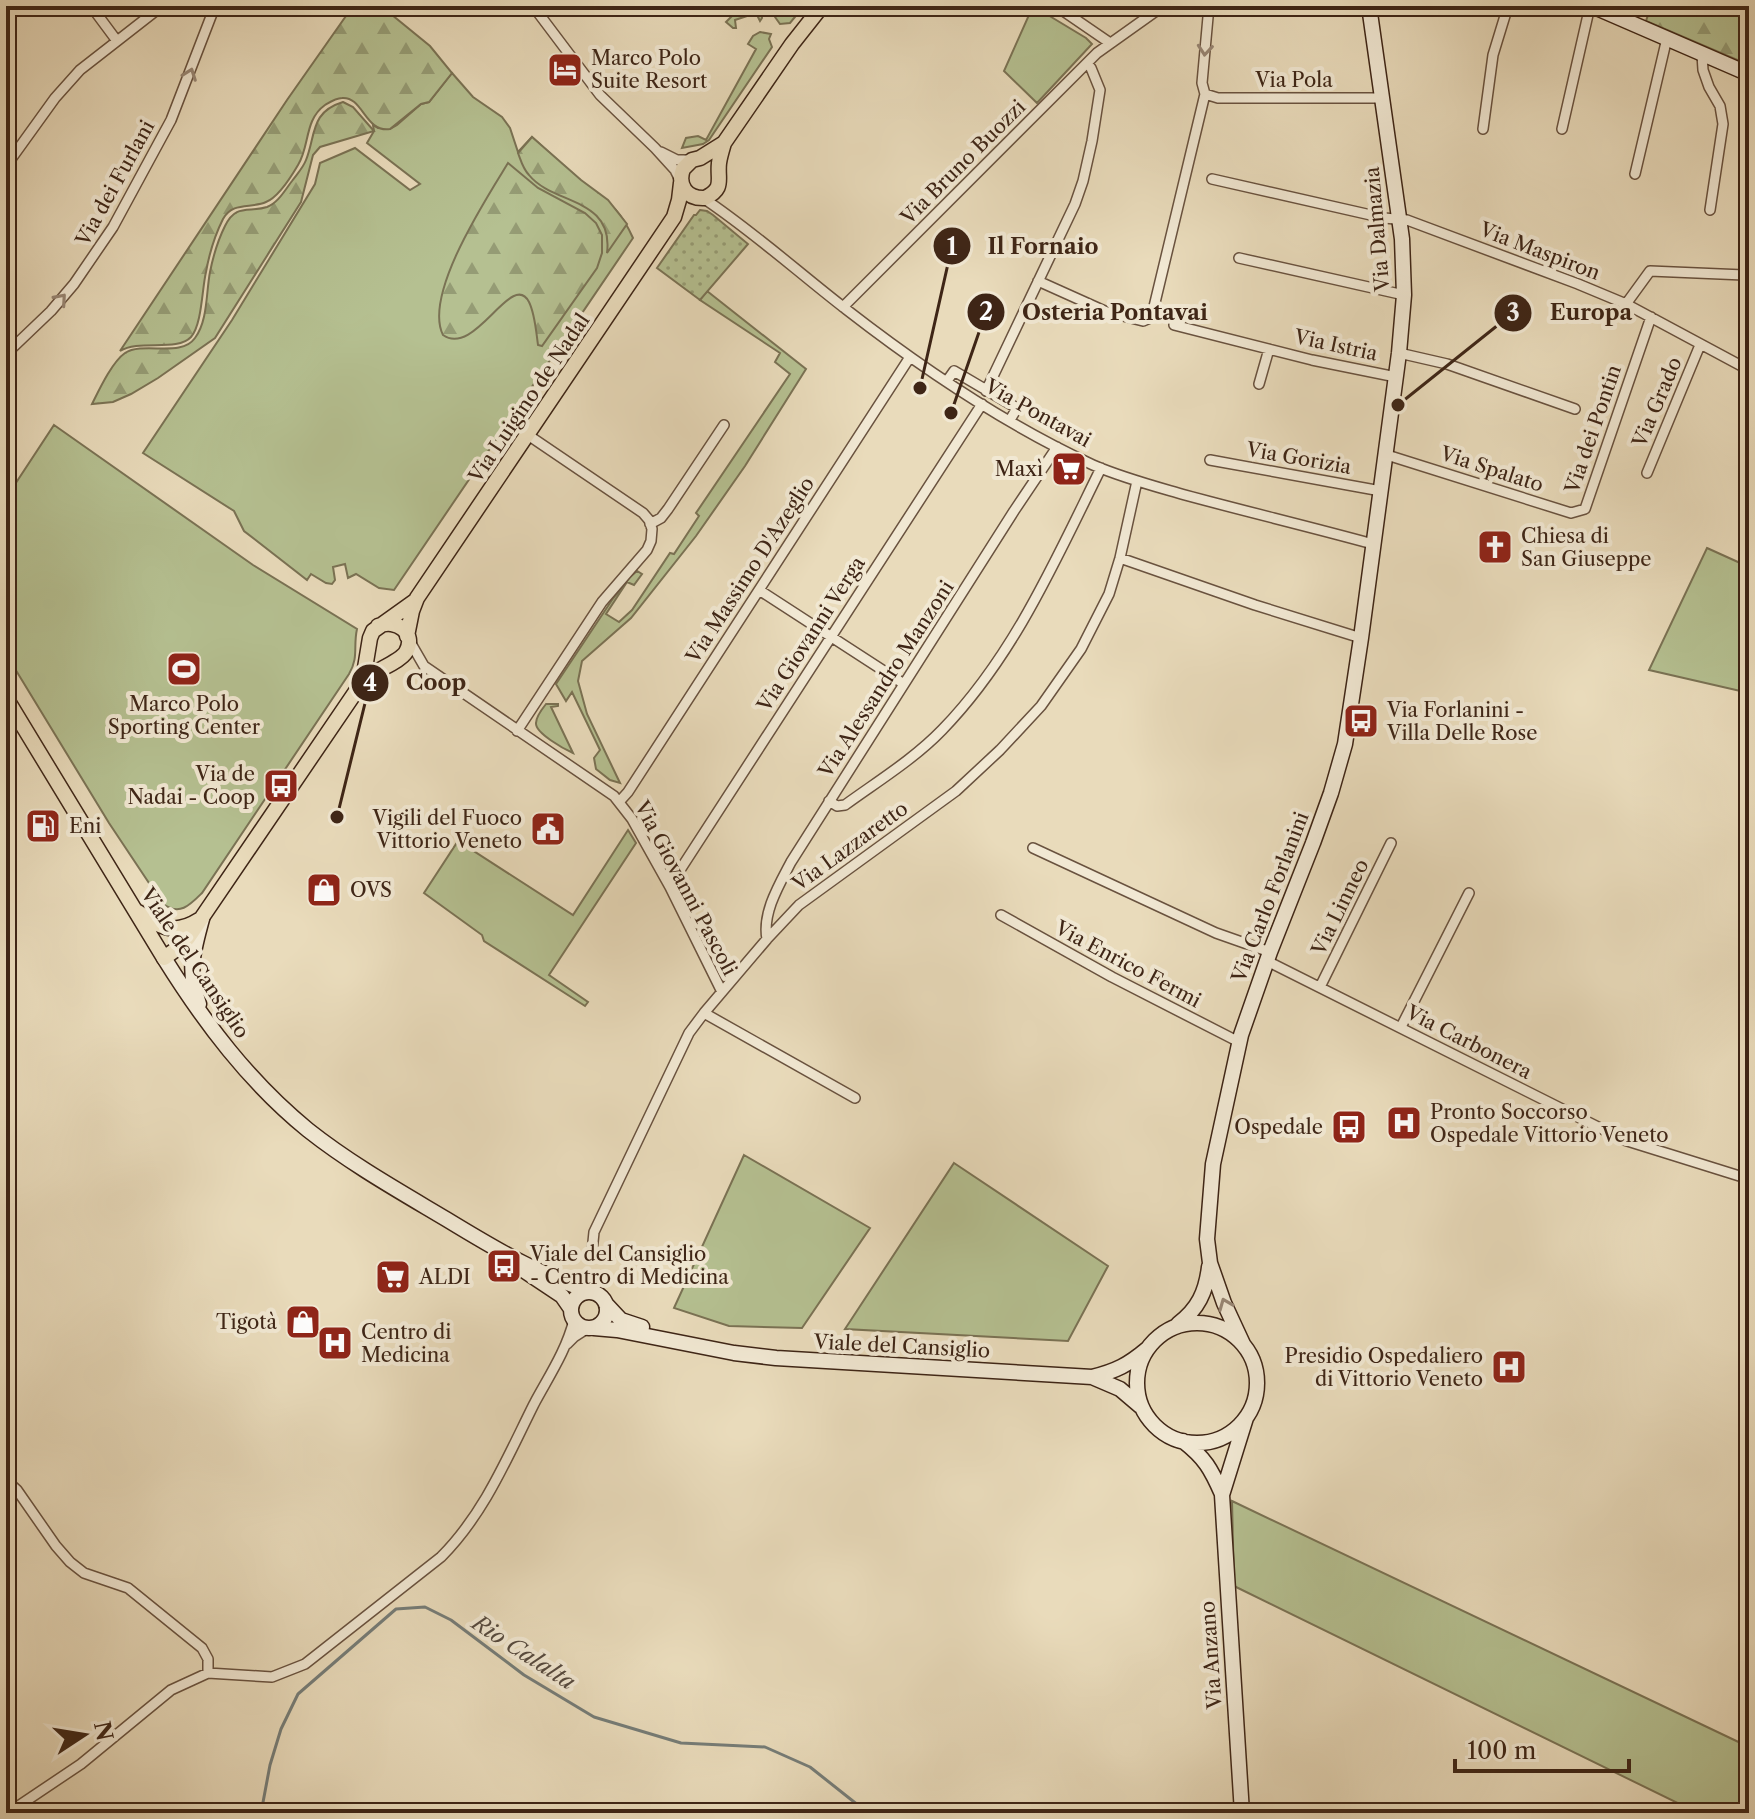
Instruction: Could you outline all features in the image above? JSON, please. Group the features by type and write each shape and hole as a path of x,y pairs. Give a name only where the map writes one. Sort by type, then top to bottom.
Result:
{"main road":[{"path":"724,143 719,178 713,194 701,198 686,193 681,182 683,169 724,143 822,6"},
{"name":"Via Dalmazia","path":"1369,6 1400,219 1404,295 1387,455 1373,544"},
{"path":"1591,6 1749,74"},
{"path":"696,159 711,162 719,178"},
{"name":"Via Luigino de Nadal","path":"363,681 373,631 416,601 674,217 681,182"},
{"name":"Via Luigino de Nadal","path":"674,217 701,198"},
{"name":"Via Carlo Forlanini","path":"1243,1344 1210,1263 1207,1239 1213,1164 1239,1042 1313,843 1345,744 1373,544"},
{"name":"Via Luigino de Nadal","path":"164,958 182,945 202,918 363,681 404,654 416,601"},
{"path":"378,626 389,622 401,626 408,637"},
{"path":"369,644 380,660 394,661"},
{"name":"Viale del Cansiglio","path":"6,698 164,958 204,1019 249,1075 307,1129 365,1171 491,1246 561,1282 593,1292"},
{"path":"135,910 168,929 184,928 202,918"},
{"name":"Via Luigino de Nadal","path":"202,918 191,970 204,1019"},
{"name":"Viale del Cansiglio","path":"491,1246 562,1296 572,1315"},
{"name":"Via Carlo Forlanini","path":"1175,1327 1201,1300 1210,1263"},
{"path":"593,1292 606,1304 604,1322 591,1328 583,1327 572,1315 575,1298 580,1294 593,1292"},
{"name":"Viale del Cansiglio","path":"606,1304 626,1322 711,1348"},
{"path":"1189,1323 1204,1323 1232,1334 1243,1344 1257,1376 1256,1393 1252,1408 1236,1429 1211,1442 1196,1443 1182,1441 1159,1429 1150,1420 1138,1394 1137,1378 1147,1349 1164,1332 1189,1323"},
{"name":"Viale del Cansiglio","path":"591,1328 776,1358 1092,1377 1126,1366 1147,1349"},
{"name":"Viale del Cansiglio","path":"1092,1377 1120,1389 1143,1409"},
{"name":"Via Anzano","path":"1222,1495 1246,1418"},
{"name":"Via Anzano","path":"1182,1441 1207,1462 1222,1495 1242,1813"}],"street":[{"path":"91,6 117,41"},
{"path":"6,166 72,79 162,6"},
{"path":"533,6 600,95 655,148 675,170 681,182"},
{"path":"1056,6 1110,43"},
{"name":"Via Bruno Buozzi","path":"843,307 1087,63 1163,6"},
{"path":"1038,281 1107,312 1139,320 1150,318 1205,94 1202,83 1209,6"},
{"path":"1483,129 1493,55 1508,6"},
{"path":"1562,129 1591,6"},
{"name":"Via dei Furlani","path":"6,354 74,284 113,227 171,120 213,8"},
{"path":"1635,174 1667,38"},
{"path":"1702,54 1703,70 1720,106 1723,124 1710,210"},
{"path":"986,391 1083,181 1100,90 1087,63"},
{"name":"Via Pola","path":"1205,94 1218,98 1383,98"},
{"path":"655,148 672,158 696,159"},
{"path":"1749,159 1744,192 1749,203"},
{"name":"Via Pontavai","path":"719,178 724,205 733,218"},
{"name":"Via Maspiron","path":"1212,179 1384,218 1407,220 1626,304 1749,370"},
{"name":"Via Pontavai","path":"701,198 733,218 910,357 982,404 1057,447 1137,481 1373,544"},
{"path":"1239,258 1404,295"},
{"path":"1626,304 1650,271 1744,275 1749,278"},
{"name":"Via dei Pontin","path":"1585,509 1651,317"},
{"name":"Via Istria","path":"1174,325 1396,377"},
{"name":"Via Grado","path":"1647,473 1700,345"},
{"name":"Via Istria","path":"1259,384 1269,349"},
{"path":"1399,353 1447,364 1575,409"},
{"name":"Via Massimo D'Azeglio","path":"619,802 910,357"},
{"path":"947,381 954,371 1017,408 1010,420"},
{"name":"Via Giovanni Verga","path":"666,880 680,870 982,404"},
{"path":"650,524 661,518 668,509 724,425"},
{"path":"517,731 602,602 647,550 652,536 650,524 639,510 528,435"},
{"name":"Via Alessandro Manzoni","path":"767,939 767,917 781,880 1057,447"},
{"name":"Via Spalato","path":"1387,455 1571,513 1585,509"},
{"name":"Via Gorizia","path":"1210,460 1381,491"},
{"path":"829,801 837,806 845,805 915,753 960,710 1029,610 1101,468"},
{"name":"Via Lazzaretto","path":"592,1252 594,1232 689,1033 704,1013 799,905 944,800 1000,750 1041,706 1081,649 1109,594 1137,481"},
{"path":"1120,558 1361,638"},
{"path":"759,590 904,684"},
{"name":"Via Giovanni Pascoli","path":"408,637 422,664 608,790 619,802 666,880 722,992"},
{"name":"Via Giovanni Pascoli","path":"394,661 422,664"},
{"name":"Via Linneo","path":"1320,987 1391,843"},
{"name":"Via Carbonera","path":"1033,848 1269,957 1320,987 1624,1140 1749,1179"},
{"path":"1401,1027 1469,893"},
{"name":"Via Enrico Fermi","path":"1001,915 1112,977 1239,1042"},
{"path":"704,1013 855,1098"},
{"path":"8,1813 81,1764 171,1690 208,1673 272,1677 305,1664 441,1557 457,1541 494,1487 565,1347 572,1315"},
{"path":"565,1347 574,1337 591,1328"},
{"path":"6,1480 17,1490 70,1562 84,1573 128,1588 202,1648 208,1659 208,1673"}],"green space":[{"path":"353,6 381,6 430,46 452,73 429,102 421,104 390,129 375,126 349,99 338,99 325,105 310,126 302,158 280,191 266,202 232,210 223,219 211,252 200,315 191,337 177,344 137,346 120,351 287,100"},
{"path":"742,6 756,6 762,11 762,18 760,21 756,13 735,20 736,28 733,28 726,22"},
{"path":"793,6 804,6 790,23 780,24 775,17 779,9 786,14"},
{"path":"1033,6 1092,44 1037,103 1004,71"},
{"path":"1647,6 1749,6 1749,65 1646,21 1650,9"},
{"path":"760,32 771,34 772,47 709,140 682,148 686,138 698,136 706,140 756,49 748,44"},
{"path":"452,73 473,97 502,117 510,128 518,152 532,137 610,204 633,238 394,590 379,588 356,574 348,578 345,564 333,567 335,580 332,584 311,574 307,580 244,531 234,511 143,453 232,320 315,184 320,163 355,148 410,190 420,184 367,143 374,131 373,125 390,129 397,125 421,104 429,102"},
{"path":"343,102 353,107 374,131 320,147 313,155 301,202 215,338 131,394 113,402 92,404 111,369 125,353 142,348 181,347 195,338 204,315 214,255 229,219 238,211 267,207 278,199 305,163 319,118 332,106"},
{"path":"532,137 608,200 627,224 607,253 607,235 601,221 580,204 540,185 525,170 518,153"},
{"path":"508,163 538,188 585,213 596,223 602,235 602,253 597,268 542,346 538,345 531,307 522,295 513,296 468,335 455,339 443,335 439,318 449,272"},
{"path":"700,210 713,215 748,244 700,300 657,268"},
{"path":"707,291 806,369 745,466 696,536 631,618 582,661 578,681 587,714 620,783 610,780 596,769 594,758 600,750 572,692 566,701 556,684 612,600 630,577 637,571 642,574 634,585 627,582 606,614 619,622 632,610 670,553 674,554 699,516 696,513 790,374 775,362 780,353 700,300"},
{"name":"Marco Polo Sporting Center","path":"54,425 253,565 357,629 355,657 349,674 202,893 180,909 163,904 109,823 6,654 6,498"},
{"path":"1707,548 1749,567 1749,693 1649,670"},
{"path":"546,704 558,704 551,707 573,753 537,727 537,718"},
{"path":"628,830 636,843 549,975 588,1002 585,1006 484,941 482,935 424,893 458,841 573,915"},
{"path":"744,1155 870,1228 802,1328 729,1326 674,1308"},
{"path":"954,1163 1108,1266 1068,1341 845,1329"},
{"path":"1232,1501 1749,1747 1749,1813 1698,1813 1234,1586"}],"waterway":[{"name":"Rio Calalta","path":"261,1813 281,1729 298,1694 396,1609 425,1607 451,1620 524,1675 594,1717 681,1743 765,1747 810,1767 868,1813"}],"place":[{"name":"Marco Polo Suite Resort","path":"565,70"},
{"name":"Il Fornaio","path":"920,388"},
{"name":"Europa","path":"1398,405"},
{"name":"Osteria Pontavai","path":"951,413"},
{"name":"Maxì","path":"1069,469"},
{"name":"Chiesa di San Giuseppe","path":"1495,547"},
{"name":"Marco Polo Sporting Center","path":"184,669"},
{"name":"Via Forlanini - Villa Delle Rose","path":"1361,721"},
{"name":"Via de Nadai - Coop","path":"281,786"},
{"name":"Coop","path":"337,817"},
{"name":"Eni","path":"43,826"},
{"name":"Vigili del Fuoco Vittorio Veneto","path":"548,829"},
{"name":"OVS","path":"324,890"},
{"name":"Pronto Soccorso Ospedale Vittorio Veneto","path":"1404,1123"},
{"name":"Ospedale","path":"1349,1127"},
{"name":"Viale del Cansiglio - Centro di Medicina","path":"504,1266"},
{"name":"ALDI","path":"393,1277"},
{"name":"Tigotà","path":"303,1322"},
{"name":"Centro di Medicina","path":"335,1343"},
{"name":"Presidio Ospedaliero di Vittorio Veneto","path":"1509,1367"}]}
